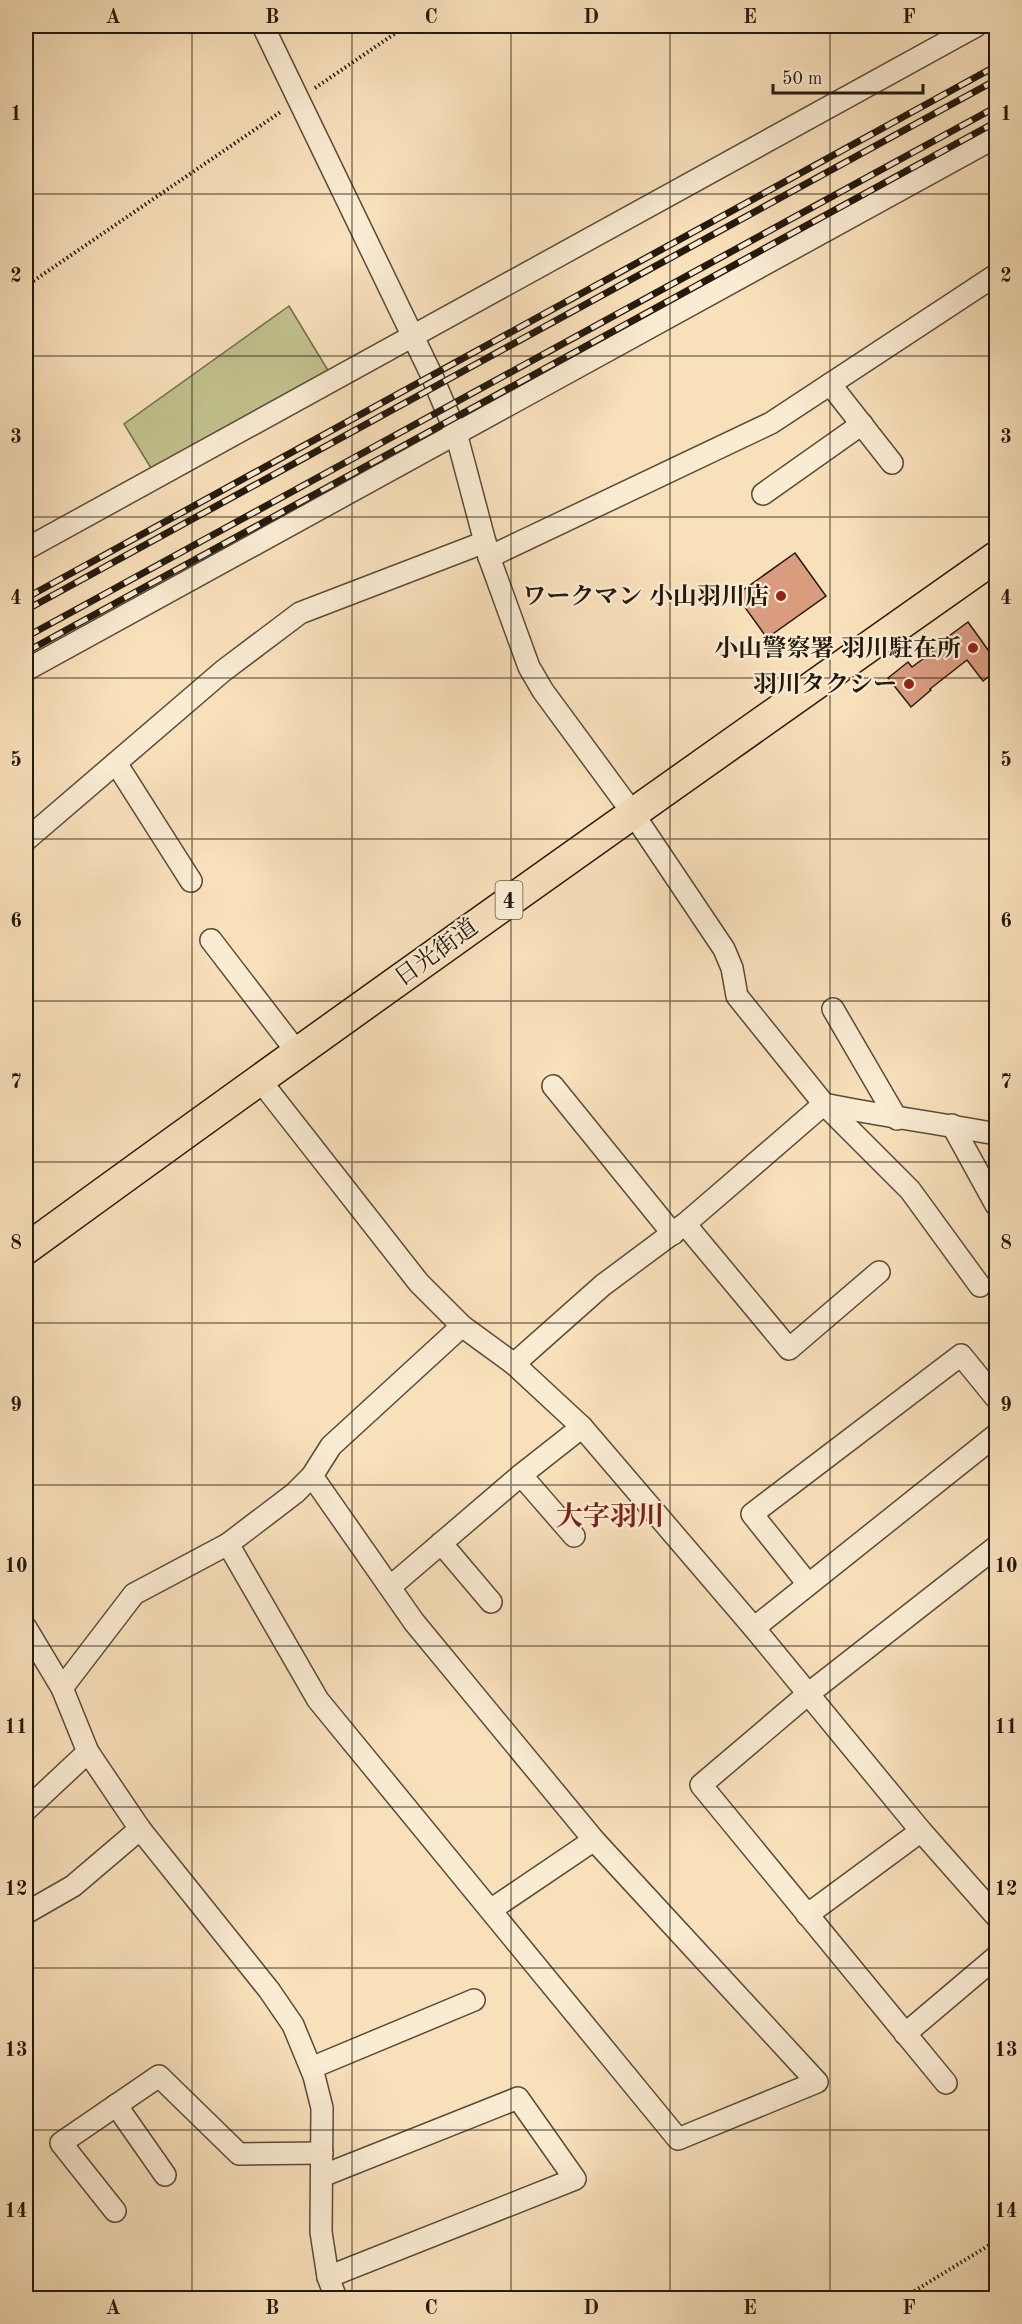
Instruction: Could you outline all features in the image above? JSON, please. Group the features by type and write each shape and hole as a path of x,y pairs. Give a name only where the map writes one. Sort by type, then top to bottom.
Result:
{"highway":[{"name":"日光街道","path":"26,1249 632,812 996,557"}],"street":[{"path":"263,26 413,336 456,433 487,549 529,667 543,691 632,812 724,949 732,968 737,996 824,1104 910,1190 981,1286"},
{"path":"26,549 976,26"},
{"path":"26,670 996,137"},
{"path":"26,840 223,671 300,613 487,549 771,423 996,275"},
{"path":"830,384 892,463"},
{"path":"763,494 862,424"},
{"path":"116,763 191,881"},
{"path":"212,940 297,1052"},
{"path":"833,1010 897,1119"},
{"path":"259,1079 419,1283 462,1326 514,1364 582,1427 754,1628 921,1831 996,1916"},
{"path":"553,1086 789,1350 879,1272"},
{"path":"824,1104 897,1119 952,1125 996,1134"},
{"path":"514,1364 603,1284 679,1229 824,1104"},
{"path":"952,1125 996,1205"},
{"path":"62,1688 134,1594 228,1544 295,1493 312,1476 331,1446 462,1326"},
{"path":"808,1584 752,1514 961,1355 996,1398"},
{"path":"390,1587 520,1475 582,1427"},
{"path":"754,1628 996,1435"},
{"path":"520,1475 574,1536"},
{"path":"228,1544 318,1700 492,1909 678,2139 818,2082 594,1840 414,1622 312,1476"},
{"path":"441,1543 490,1602"},
{"path":"946,2083 701,1785 808,1694 996,1547"},
{"path":"26,1629 62,1688 88,1752 140,1829 269,1990 293,2025 311,2068 322,2108 321,2232 328,2277 336,2298"},
{"path":"26,1810 88,1752"},
{"path":"26,1912 73,1886 140,1829"},
{"path":"807,1915 921,1831"},
{"path":"492,1909 594,1840"},
{"path":"905,2034 996,1957"},
{"path":"311,2068 474,2000"},
{"path":"115,2211 61,2143 159,2076 239,2154 322,2152"},
{"path":"322,2176 518,2098 575,2179 328,2277"},
{"path":"116,2105 165,2175"}],"path":[{"path":"26,286 406,26"},
{"path":"903,2298 996,2241"}],"green space":[{"path":"289,306 332,377 154,473 124,424"}],"building":[{"name":"ワークマン 小山羽川店","path":"795,553 826,596 767,638 736,595"},
{"path":"968,622 996,661 996,671 983,681 967,660 911,707 888,678 908,662 912,667 951,638 949,636"}],"railway":[{"path":"26,598 996,66"},
{"path":"26,610 996,80"},
{"path":"26,637 996,107"},
{"path":"26,652 996,122"}],"place":[{"name":"ワークマン 小山羽川店","path":"781,596"},
{"name":"小山警察署 羽川駐在所","path":"973,648"},
{"name":"羽川タクシー","path":"909,684"}],"district":[{"name":"大字羽川","path":"610,1516"}]}
